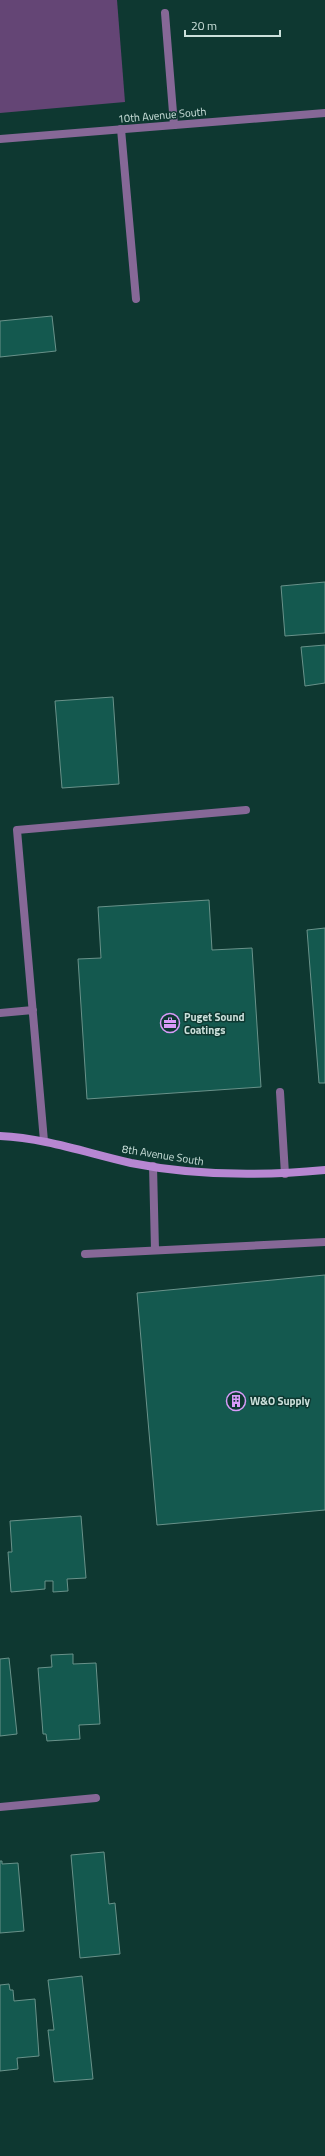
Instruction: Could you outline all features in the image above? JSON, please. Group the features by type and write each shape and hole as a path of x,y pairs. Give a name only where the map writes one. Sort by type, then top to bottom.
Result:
{"street":[{"path":"165,13 174,125"},
{"name":"10th Avenue South","path":"0,139 325,113"},
{"path":"121,129 136,299"},
{"path":"44,1142 17,830 246,810"},
{"path":"0,1013 33,1010"},
{"path":"280,1092 286,1174"},
{"name":"8th Avenue South","path":"0,1136 24,1137 186,1172 286,1174 325,1170"},
{"path":"153,1166 155,1250"},
{"path":"84,1254 325,1242"},
{"path":"0,1807 96,1798"}],"shaded area":[{"path":"0,0 117,0 125,102 0,113"}],"building":[{"path":"52,316 56,351 0,357 0,321"},
{"path":"325,582 325,633 285,636 281,586"},
{"path":"325,645 325,683 305,686 301,647"},
{"path":"113,697 119,784 62,788 55,701"},
{"name":"Puget Sound Coatings","path":"209,900 212,950 252,948 261,1087 87,1099 78,959 101,958 98,907"},
{"path":"325,928 325,1083 319,1083 307,930"},
{"name":"W&O Supply","path":"325,1275 325,1510 157,1525 137,1293"},
{"path":"81,1516 86,1578 67,1579 68,1591 53,1592 53,1581 45,1581 45,1589 11,1592 8,1552 12,1552 10,1521"},
{"path":"73,1654 73,1664 96,1663 100,1724 79,1725 80,1739 47,1741 46,1734 43,1734 38,1668 52,1667 51,1655"},
{"path":"9,1658 17,1734 0,1736 0,1659"},
{"path":"104,1852 109,1904 115,1903 120,1954 80,1958 71,1855"},
{"path":"0,1861 2,1861 2,1864 18,1863 24,1931 0,1933"},
{"path":"82,1976 93,2079 54,2082 48,2030 54,2030 48,1980"},
{"path":"9,1984 10,1990 13,1990 14,2001 35,1999 39,2056 17,2058 18,2069 0,2071 0,1985"}],"place":[{"name":"Puget Sound Coatings","path":"170,1023"},
{"name":"W&O Supply","path":"236,1401"}]}
